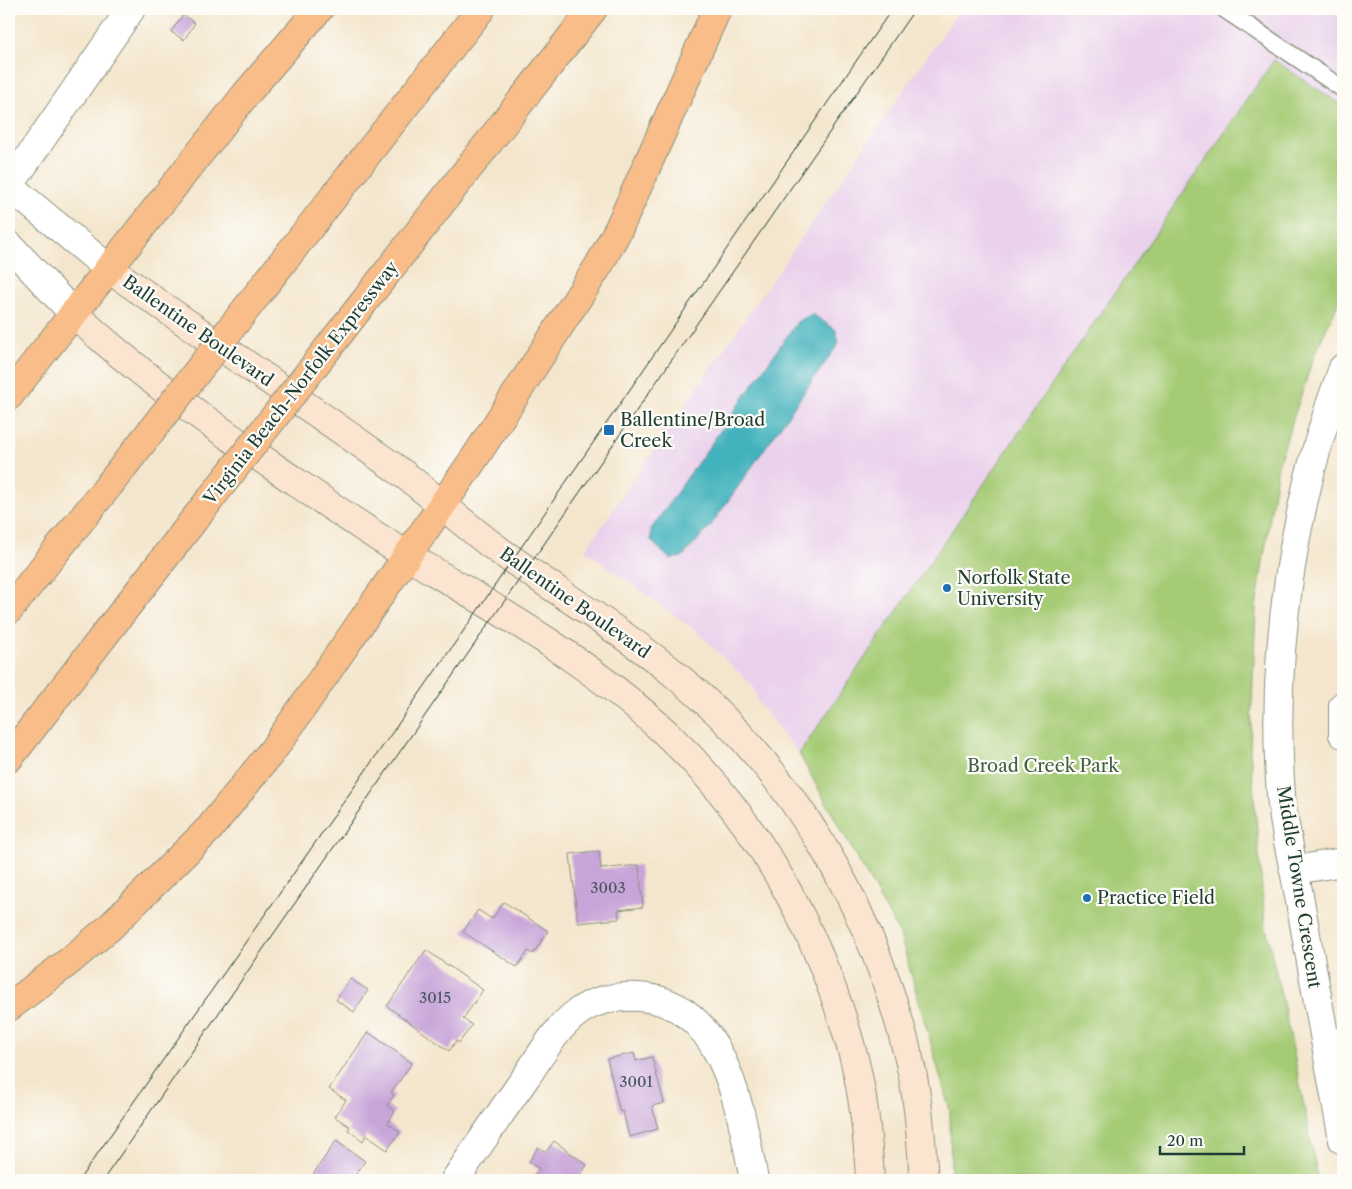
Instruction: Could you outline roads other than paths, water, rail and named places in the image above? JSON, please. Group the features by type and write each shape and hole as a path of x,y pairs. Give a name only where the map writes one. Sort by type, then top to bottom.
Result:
{"highway":[{"path":"9,396 246,94 318,9"},
{"path":"9,610 481,9"},
{"name":"Virginia Beach-Norfolk Expressway","path":"9,758 593,9"},
{"path":"9,1007 67,964 109,928 209,829 273,750 443,504 599,264 644,174 717,9"}],"main road":[{"name":"Ballentine Boulevard","path":"108,268 399,471 443,504 492,545 673,672 744,738 788,793 834,864 862,917 887,982 910,1060 918,1109 924,1180"},
{"path":"73,313 123,358 192,411 407,555 484,600 576,661 667,734 713,782 732,806 806,924 834,991 855,1061 868,1140 870,1180"}],"street":[{"path":"9,186 131,9"},
{"name":"Ballentine Boulevard","path":"9,186 108,268"},
{"path":"9,245 73,313"},
{"name":"Middle Towne Crescent","path":"1343,368 1310,467 1296,537 1284,632 1279,714 1281,796 1343,1140"},
{"path":"1343,706 1343,734"},
{"path":"1295,870 1343,862"},
{"path":"455,1180 556,1033 578,1012 600,1001 625,996 650,997 670,1004 692,1018 710,1038 721,1056 745,1134 754,1180"}],"lane":[{"path":"1224,9 1343,89"}],"water":[{"path":"812,314 836,330 839,343 709,528 682,557 670,559 651,541 651,529 797,322"}],"tram line":[{"path":"79,1180 471,620 892,9"},
{"path":"103,1180 915,9"}],"place":[{"name":"Ballentine/Broad Creek","path":"609,430"},
{"name":"Norfolk State University","path":"947,588"},
{"name":"Practice Field","path":"1087,898"}],"park label":[{"name":"Broad Creek Park","path":"1043,766"}]}
